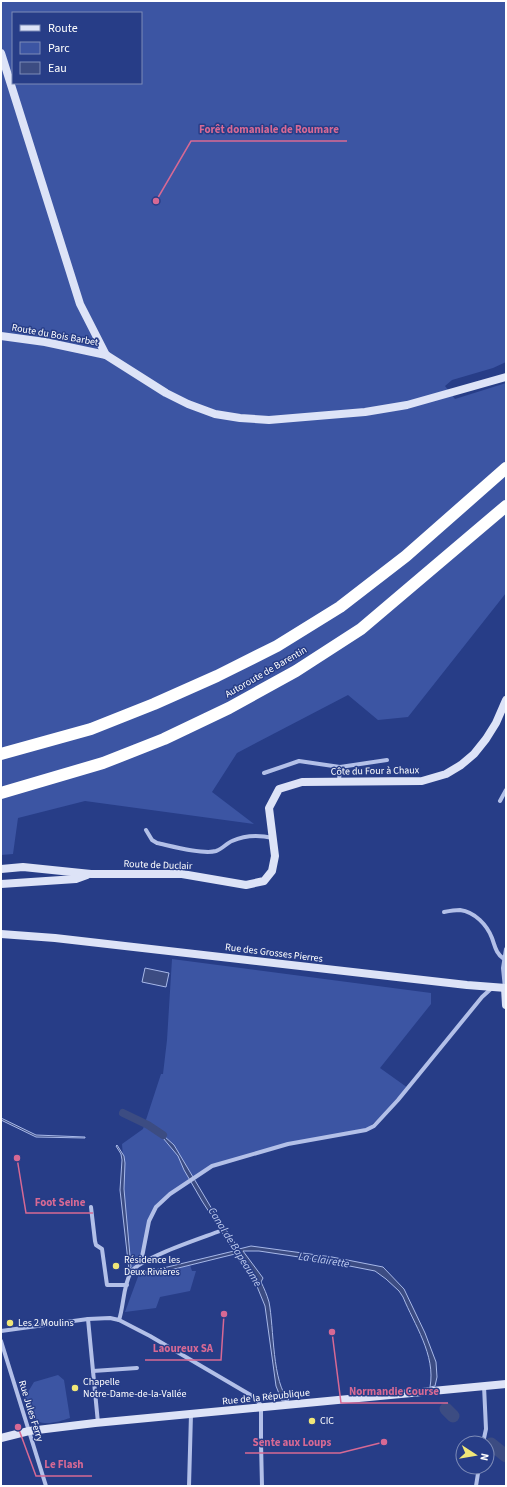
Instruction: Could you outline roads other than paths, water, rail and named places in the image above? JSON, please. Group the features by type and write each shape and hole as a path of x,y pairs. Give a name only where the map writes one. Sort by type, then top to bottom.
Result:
{"highway":[{"name":"Autoroute de Barentin","path":"1,754 91,729 218,676 277,646 340,607 382,575 406,556 506,468"},
{"name":"Autoroute de Barentin","path":"1,793 103,763 164,739 229,708 296,671 360,629 504,508"}],"street":[{"path":"1,53 80,304 106,355 166,393 188,404 215,414 240,418 269,420 365,412 407,405 504,377"},
{"name":"Route du Bois Barbet","path":"1,336 45,342 106,355"},
{"name":"Côte du Four à Chaux","path":"273,836 269,808 279,789 302,782 422,781 446,774 461,765 474,754 496,723 506,700"},
{"path":"264,773 299,761 340,767 387,760"},
{"path":"339,782 340,767"},
{"path":"500,801 506,790"},
{"path":"146,830 152,840 157,843 200,851 216,851 232,841 246,837 273,836"},
{"name":"Route de Duclair","path":"1,869 23,867 91,874 182,874 246,885 264,881 272,871 275,856 273,836"},
{"path":"1,884 76,879 91,874"},
{"path":"444,912 461,910 478,918 486,925 497,954 504,959"},
{"name":"Rue des Grosses Pierres","path":"1,934 55,938 506,988"},
{"path":"506,950 504,959 506,1005"},
{"path":"141,1262 149,1221 156,1207 170,1194 212,1166 288,1144 366,1130 374,1126 398,1100 482,996 493,987"},
{"path":"91,1208 95,1241 96,1245 102,1249 107,1285 127,1285"},
{"path":"118,1320 132,1272 141,1262 220,1231"},
{"path":"1,1331 88,1319 110,1318 118,1320 150,1336 254,1397 261,1407 262,1486"},
{"path":"88,1319 98,1423"},
{"name":"Rue Jules Ferry","path":"1,1341 46,1486"},
{"path":"93,1371 137,1368"},
{"name":"Rue de la République","path":"1,1438 29,1431 98,1423 506,1384"},
{"path":"484,1386 486,1428 485,1435"},
{"path":"189,1486 191,1414"},
{"path":"476,1486 478,1475"}],"water":[{"path":"145,968 169,973 166,987 142,982"},
{"path":"1,1118 36,1135 85,1138 36,1137 1,1120"},
{"path":"155,1128 174,1145 212,1209 239,1249 251,1246 332,1257 383,1267 404,1289 425,1333 436,1362 437,1377 435,1386 430,1387 430,1363 427,1352 403,1297 399,1291 375,1271 319,1260 259,1251 243,1251 263,1278 261,1282 269,1302 271,1313 274,1354 279,1381 283,1392 289,1400 282,1401 276,1386 265,1306 256,1284 259,1282 255,1276 251,1278 235,1254 154,1274 138,1275 137,1274 139,1271 147,1272 234,1251 202,1201 184,1170 178,1156 163,1138 153,1130"},
{"path":"117,1145 124,1156 125,1163 124,1189 131,1267 129,1270 120,1190 122,1160 121,1154 116,1146"}],"waterway":[{"name":"Canal de Bapeaume","path":"123,1113 148,1125 163,1135"},
{"name":"La Clairette","path":"446,1409 453,1416"},
{"name":"La Clairette","path":"495,1447 506,1456"}],"place":[{"name":"Forêt domaniale de Roumare","path":"156,201"},
{"name":"Foot Seine","path":"17,1158"},
{"name":"Résidence les Deux Rivières","path":"116,1266"},
{"name":"Laoureux SA","path":"224,1314"},
{"name":"Les 2 Moulins","path":"10,1323"},
{"name":"Normandie Course","path":"332,1332"},
{"name":"Chapelle Notre-Dame-de-la-Vallée","path":"75,1388"},
{"name":"CIC","path":"312,1421"},
{"name":"Le Flash","path":"18,1427"},
{"name":"Sente aux Loups","path":"384,1442"}]}
